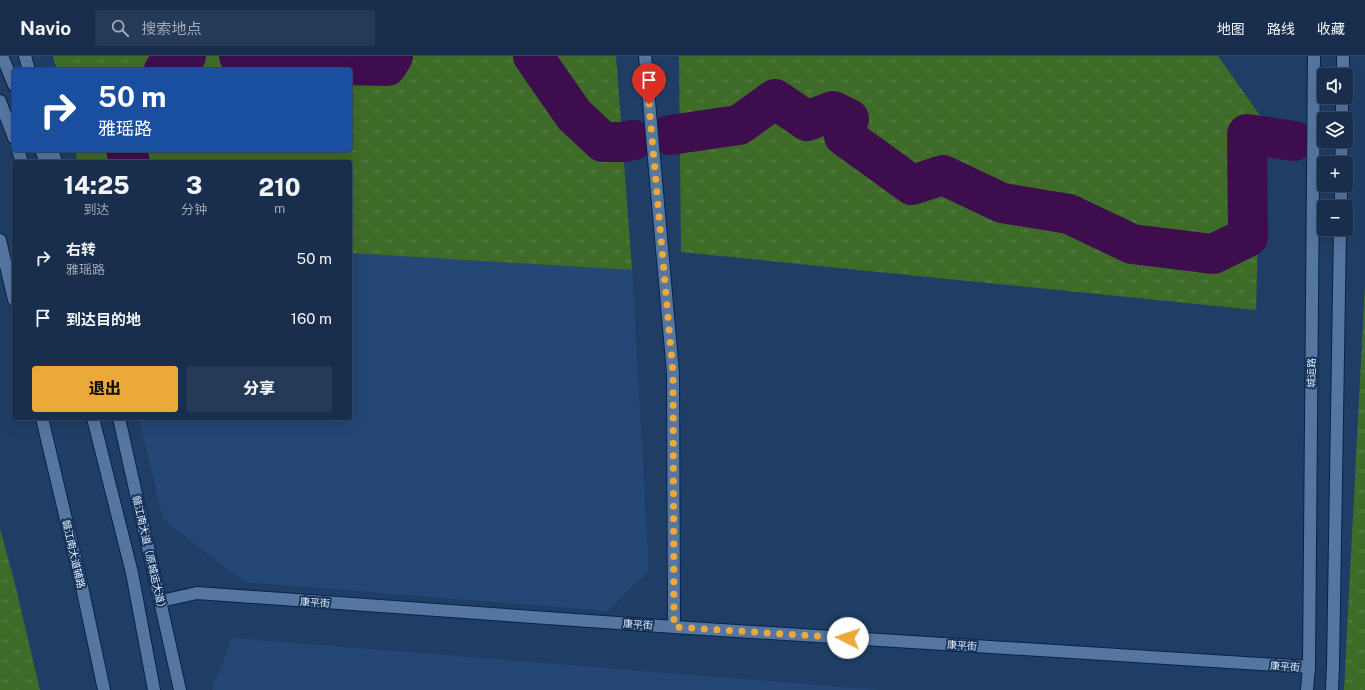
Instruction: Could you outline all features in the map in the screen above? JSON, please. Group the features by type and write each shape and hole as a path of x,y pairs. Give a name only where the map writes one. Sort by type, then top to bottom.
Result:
{"street":[{"path":"2,56 12,80"},
{"path":"25,56 28,68"},
{"path":"644,56 673,373 674,627"},
{"name":"城运路","path":"1307,690 1314,56"},
{"path":"1343,56 1343,68"},
{"path":"0,100 12,133"},
{"path":"1332,690 1340,236"},
{"path":"0,240 12,291"},
{"name":"赣江南大道辅路","path":"42,420 82,588 104,690"},
{"path":"94,420 132,573 154,690"},
{"name":"赣江南大道（原城运大道）","path":"119,420 180,690"},
{"name":"康平街","path":"160,601 197,593 674,627 1308,667"}],"shaded area":[{"path":"352,253 632,270 649,571 607,611 244,582 163,519 139,420 352,420"},
{"path":"232,638 879,690 212,690"}],"green space":[{"path":"53,56 616,56 632,270 352,253 352,160 78,160 76,152 352,152 352,68 56,68"},
{"path":"679,56 1218,56 1261,117 1256,310 681,252"},
{"path":"1365,284 1365,690 1344,690"},
{"path":"0,529 14,580 40,690 0,690"}],"waterway":[{"path":"166,68 174,58 186,56"},
{"path":"239,56 262,63 387,66 393,56"},
{"path":"533,56 574,115 603,142 623,142 634,140"},
{"path":"670,135 739,125 775,99 807,121 833,111 849,119 844,136 912,185 943,175 1002,203 1069,214 1132,244 1213,254 1248,237 1247,134 1294,141"},
{"path":"127,152 129,160"}],"route":[{"path":"649,104 673,373 674,627 848,638"}]}
